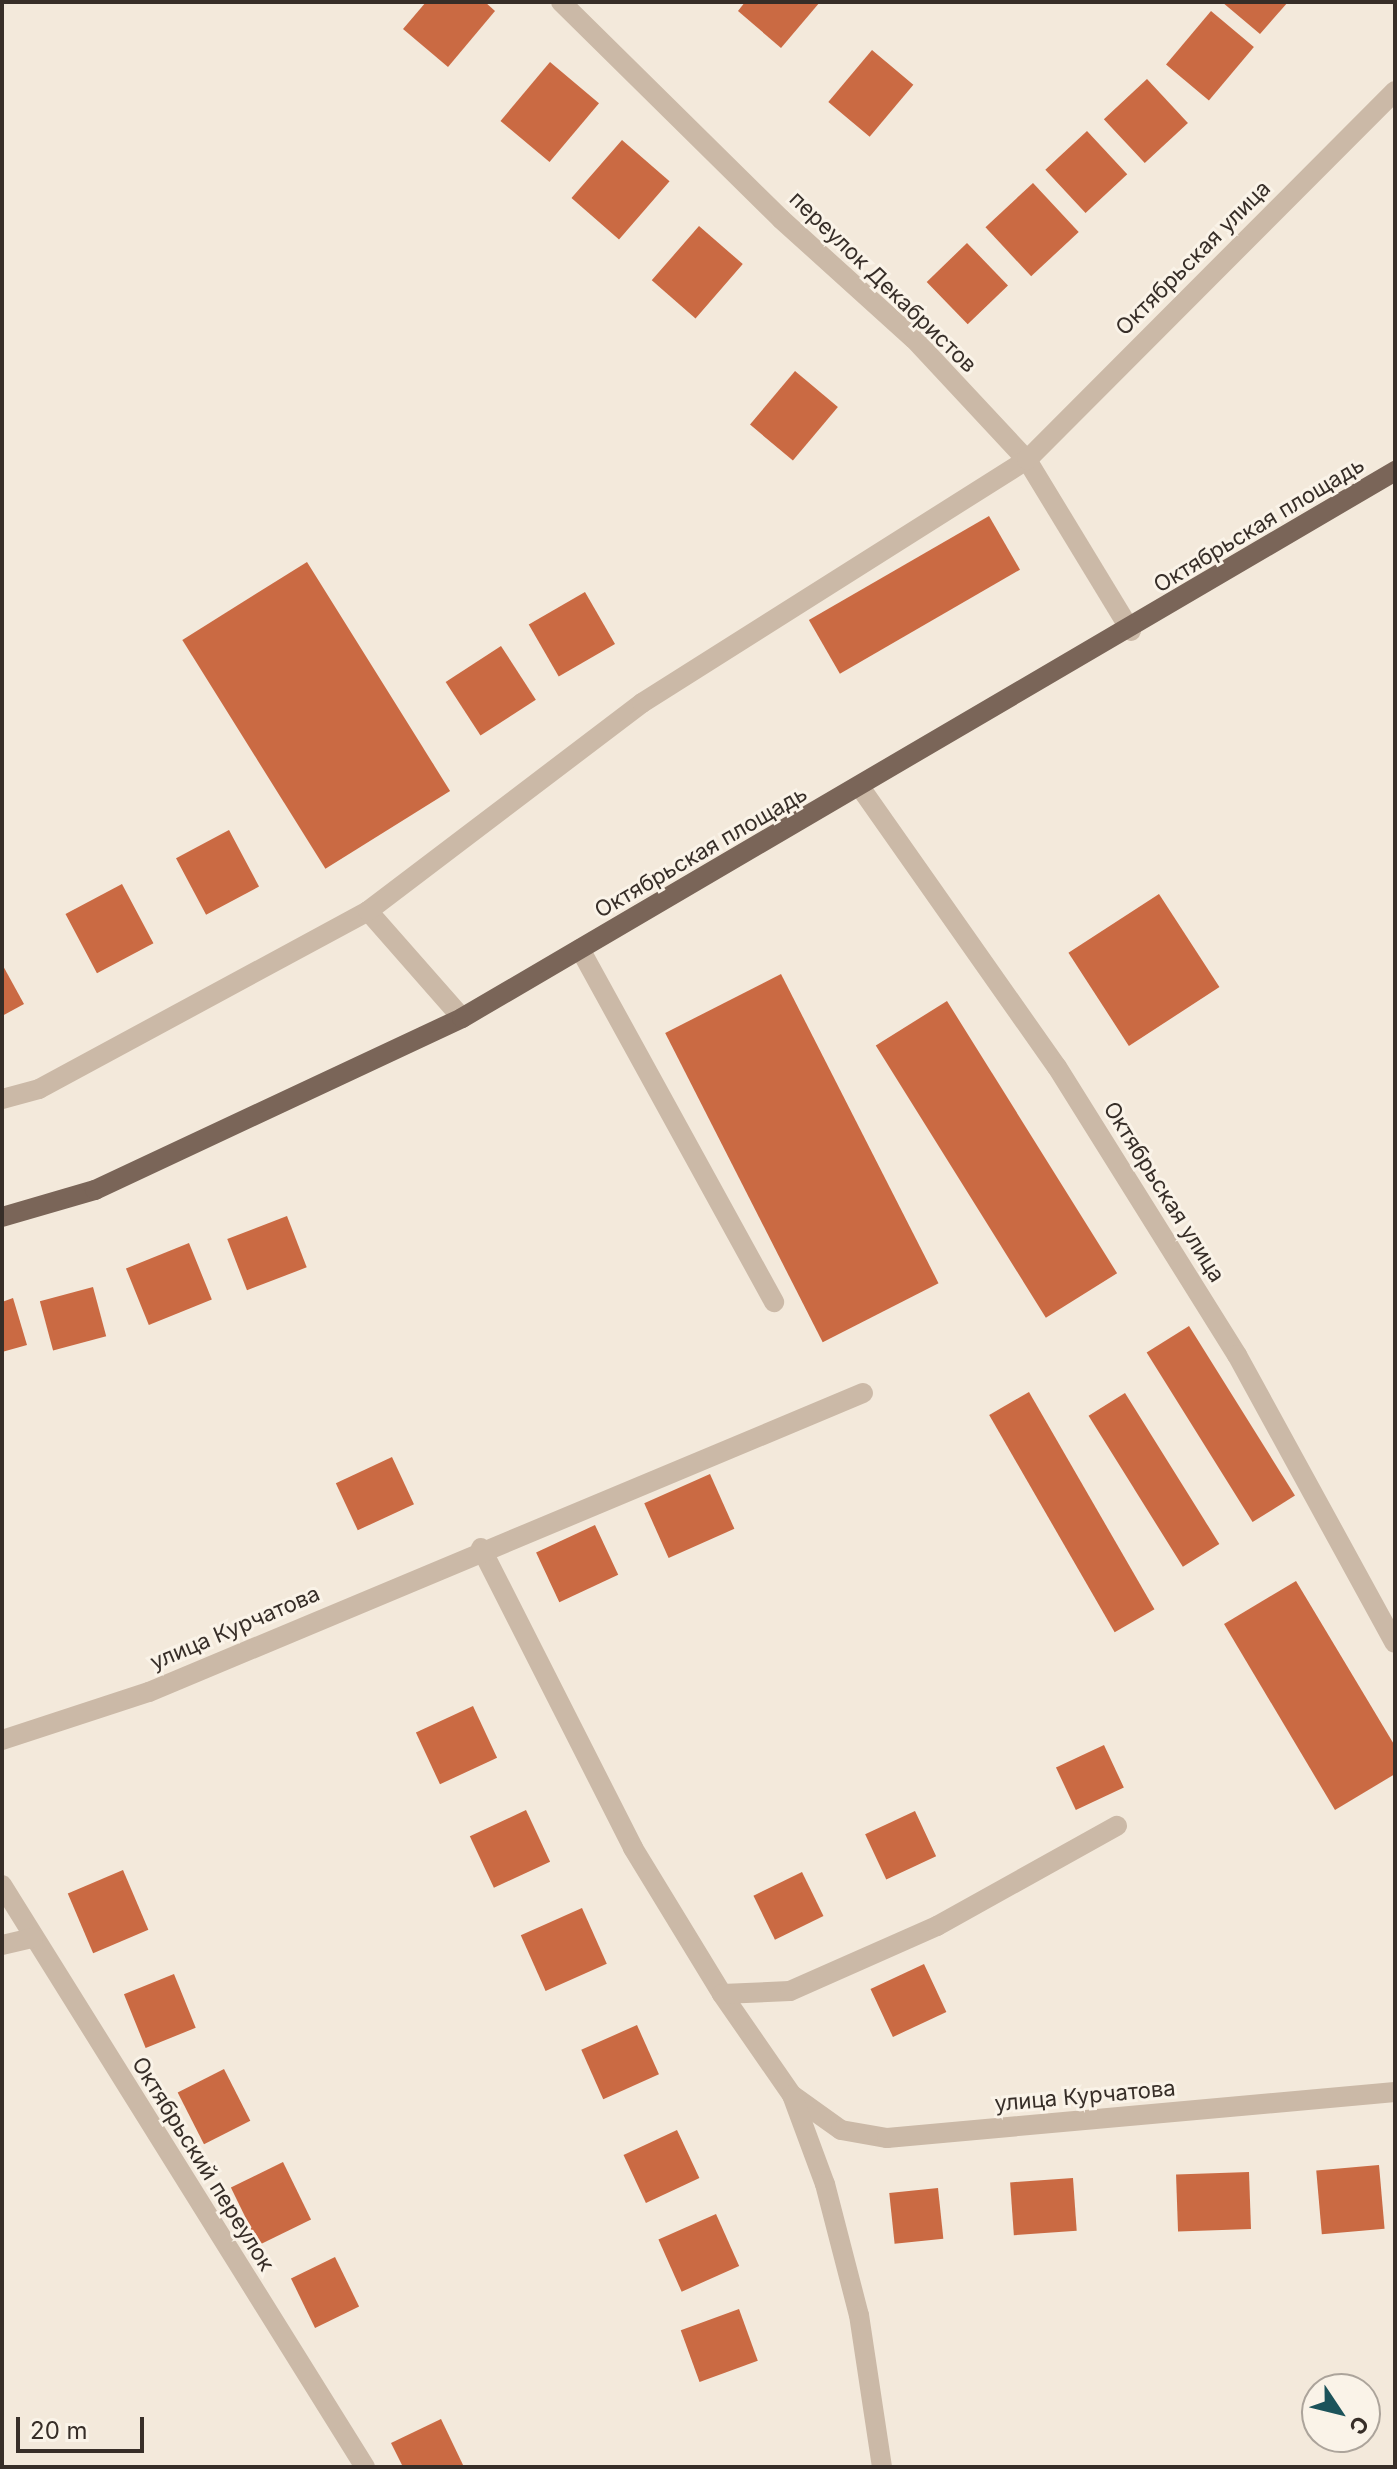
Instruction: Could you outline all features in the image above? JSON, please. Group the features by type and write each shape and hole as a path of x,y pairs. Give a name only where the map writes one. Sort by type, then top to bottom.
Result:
{"main road":[{"name":"Октябрьская площадь","path":"2,1217 95,1190 462,1018 1131,631 1395,471"}],"street":[{"name":"переулок Декабристов","path":"561,2 781,219 914,339 1027,460 1131,631"},
{"name":"Октябрьская улица","path":"2,1099 39,1089 368,911 642,703 1027,460 1395,91"},
{"name":"Октябрьская улица","path":"860,787 1114,1158 1237,1355 1395,1643"},
{"path":"368,911 462,1018"},
{"path":"580,949 774,1302"},
{"name":"улица Курчатова","path":"2,1740 149,1692 481,1548 863,1393"},
{"name":"улица Курчатова","path":"481,1548 633,1848 722,1994 792,2095 825,2184 859,2315 882,2467"},
{"path":"722,1994 790,1991 937,1926 1117,1826"},
{"name":"Октябрьский переулок","path":"2,1885 365,2467"},
{"path":"2,1945 33,1938"},
{"name":"улица Курчатова","path":"792,2095 841,2130 887,2138 1395,2092"}],"building":[{"path":"426,2 485,2 495,11 448,67 403,29"},
{"path":"745,2 820,2 781,48 738,11"},
{"path":"1222,2 1288,2 1260,34"},
{"path":"1211,11 1254,47 1209,101 1166,65"},
{"path":"872,50 913,85 870,137 828,102"},
{"path":"550,62 599,103 550,162 501,121"},
{"path":"1147,79 1188,123 1145,163 1104,119"},
{"path":"1087,131 1127,174 1086,213 1045,170"},
{"path":"622,140 670,181 619,239 571,198"},
{"path":"1033,183 1079,232 1031,276 985,227"},
{"path":"699,226 743,264 696,318 652,280"},
{"path":"967,243 1008,285 968,324 927,282"},
{"path":"795,371 838,407 793,461 750,425"},
{"path":"989,516 1020,570 840,674 809,620"},
{"path":"307,562 450,791 325,869 182,640"},
{"path":"585,592 615,644 559,676 529,624"},
{"path":"501,646 536,700 481,736 446,682"},
{"path":"229,830 259,887 206,915 176,858"},
{"path":"122,884 153,943 97,973 65,914"},
{"path":"1159,894 1219,987 1129,1046 1068,953"},
{"path":"2,964 24,1004 2,1016"},
{"path":"781,974 939,1283 823,1342 665,1033"},
{"path":"947,1001 1117,1273 1046,1318 876,1046"},
{"path":"287,1216 307,1267 247,1290 227,1239"},
{"path":"189,1243 212,1300 149,1325 126,1268"},
{"path":"93,1287 106,1336 53,1350 40,1301"},
{"path":"13,1298 27,1345 2,1352 2,1302"},
{"path":"1189,1326 1295,1496 1253,1522 1147,1352"},
{"path":"1029,1392 1154,1609 1115,1632 989,1415"},
{"path":"1125,1393 1219,1544 1183,1567 1089,1416"},
{"path":"392,1457 414,1504 358,1530 336,1483"},
{"path":"710,1474 734,1529 669,1558 644,1503"},
{"path":"595,1525 618,1575 559,1602 536,1552"},
{"path":"1296,1581 1395,1746 1395,1774 1335,1810 1224,1624"},
{"path":"473,1706 497,1758 440,1784 416,1733"},
{"path":"1104,1745 1124,1788 1076,1810 1056,1767"},
{"path":"526,1810 550,1862 494,1888 470,1836"},
{"path":"915,1811 936,1856 886,1880 865,1834"},
{"path":"123,1870 148,1930 93,1953 68,1893"},
{"path":"802,1872 823,1916 775,1940 753,1896"},
{"path":"582,1908 607,1964 546,1991 521,1935"},
{"path":"924,1964 946,2012 893,2037 871,1989"},
{"path":"174,1974 196,2028 146,2048 124,1994"},
{"path":"637,2025 659,2074 603,2099 581,2050"},
{"path":"224,2069 250,2121 204,2144 178,2093"},
{"path":"677,2130 699,2178 646,2203 624,2155"},
{"path":"283,2162 311,2220 259,2245 231,2187"},
{"path":"1379,2165 1385,2229 1322,2234 1316,2170"},
{"path":"1249,2172 1251,2229 1178,2232 1176,2175"},
{"path":"1073,2178 1077,2231 1014,2235 1010,2182"},
{"path":"938,2188 943,2239 895,2244 889,2193"},
{"path":"716,2214 739,2266 682,2292 658,2240"},
{"path":"335,2257 359,2306 315,2328 291,2278"},
{"path":"739,2309 758,2361 700,2382 681,2330"},
{"path":"441,2419 464,2467 403,2467 391,2443"}]}
